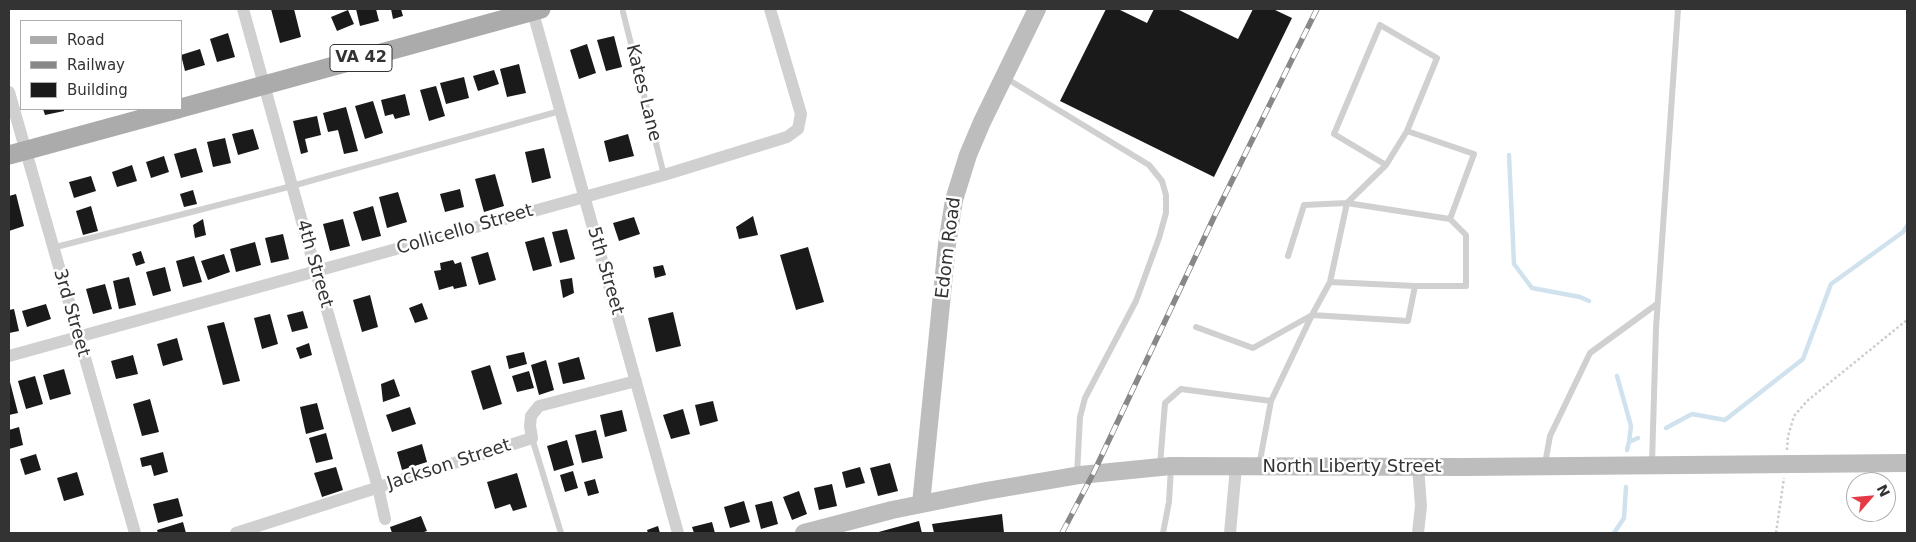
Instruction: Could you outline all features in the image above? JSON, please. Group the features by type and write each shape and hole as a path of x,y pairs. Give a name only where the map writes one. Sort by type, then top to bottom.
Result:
{"main road":[{"name":"VA 42","path":"182,107 535,10"},
{"name":"VA 42","path":"17,153 173,110"}],"street":[{"name":"4th Street","path":"243,9 386,520"},
{"name":"Collicello Street","path":"9,356 664,175 787,137 798,129 801,114 770,9"},
{"name":"Edom Road","path":"921,504 927,427 951,213 958,182 972,144 1037,9"},
{"name":"5th Street","path":"535,10 560,111 678,533"},
{"name":"3rd Street","path":"9,92 17,153 52,248 135,533"},
{"name":"Jackson Street","path":"236,533 532,438 531,416 539,406 636,381"},
{"name":"North Liberty Street","path":"804,533 921,504 1077,475 1165,466 1418,467 1907,463"},
{"path":"1230,533 1236,467"},
{"path":"1418,467 1421,506 1418,533"}],"lane":[{"path":"1652,464 1657,304 1678,9"},
{"name":"Kates Lane","path":"622,12 664,175"},
{"path":"1259,467 1271,401 1330,282 1347,203 1386,165 1406,131 1437,58 1380,24 1334,134 1386,165"},
{"path":"1004,76 1149,165 1162,181 1166,195 1166,213 1159,238 1136,300 1084,398 1080,418 1077,475"},
{"path":"52,248 292,186 560,111"},
{"path":"1406,131 1474,154 1450,219"},
{"path":"1288,256 1304,205 1347,203 1450,219 1466,235 1466,286 1330,282"},
{"path":"1196,327 1253,348 1312,315 1408,320 1415,286"},
{"path":"1545,466 1550,436 1590,353 1657,304"},
{"path":"1163,533 1169,502 1165,466 1165,403 1181,389 1271,401"},
{"path":"532,438 561,533"}],"path":[{"path":"1787,452 1788,436 1794,416 1807,401 1907,320"},
{"path":"1776,533 1784,476"}],"building":[{"path":"271,9 294,9 301,37 280,43"},
{"path":"356,9 376,9 379,21 360,26"},
{"path":"391,9 401,9 403,16 393,19"},
{"path":"1106,9 1118,9 1147,23 1154,9 1177,9 1238,39 1253,9 1273,9 1292,18 1214,177 1060,101"},
{"path":"348,10 354,24 337,31 331,17"},
{"path":"228,33 235,57 217,62 210,39"},
{"path":"614,36 622,67 606,71 597,40"},
{"path":"587,44 596,73 579,79 570,50"},
{"path":"200,49 205,65 185,71 182,55"},
{"path":"519,64 526,93 507,97 500,69"},
{"path":"494,70 499,84 478,91 473,76"},
{"path":"464,77 469,98 446,104 440,83"},
{"path":"436,86 445,116 429,121 420,90"},
{"path":"405,94 410,115 395,119 393,114 385,116 381,100"},
{"path":"373,101 383,133 365,139 355,106"},
{"path":"346,107 358,151 344,154 338,130 328,132 323,113"},
{"path":"43,110 64,110 64,111 45,115"},
{"path":"317,116 321,135 305,139 308,152 301,154 293,121"},
{"path":"253,129 259,149 238,155 232,134"},
{"path":"628,134 634,156 609,162 604,141"},
{"path":"225,138 231,163 213,167 207,142"},
{"path":"196,148 203,172 181,178 174,154"},
{"path":"544,148 551,178 532,183 525,152"},
{"path":"164,156 169,172 151,178 146,162"},
{"path":"132,165 137,181 117,187 112,172"},
{"path":"495,174 504,206 484,212 475,179"},
{"path":"91,176 96,191 74,198 69,182"},
{"path":"460,189 464,207 445,212 440,194"},
{"path":"193,190 197,204 184,207 180,194"},
{"path":"398,192 407,222 387,228 379,197"},
{"path":"16,194 24,226 9,231 9,196"},
{"path":"91,206 98,231 83,235 76,211"},
{"path":"373,206 381,236 362,241 353,212"},
{"path":"753,216 758,235 739,239 736,227"},
{"path":"634,217 640,234 619,241 613,223"},
{"path":"203,219 206,235 195,238 193,225"},
{"path":"343,219 350,246 330,251 323,224"},
{"path":"567,229 575,259 560,263 552,232"},
{"path":"283,234 289,259 271,263 265,238"},
{"path":"544,237 552,266 533,271 525,242"},
{"path":"255,242 261,265 236,272 230,249"},
{"path":"808,247 824,302 796,310 780,255"},
{"path":"141,251 145,263 136,266 132,254"},
{"path":"488,252 496,280 479,285 471,257"},
{"path":"224,254 230,272 208,280 201,261"},
{"path":"194,256 202,282 183,287 176,261"},
{"path":"453,260 455,264 461,262 467,286 454,289 453,286 439,290 434,271 441,270 440,263"},
{"path":"663,265 666,275 655,278 653,267"},
{"path":"165,267 171,291 153,296 146,272"},
{"path":"129,277 136,305 119,309 113,281"},
{"path":"572,278 574,293 563,298 560,280"},
{"path":"105,284 112,309 93,314 86,289"},
{"path":"370,295 378,327 362,332 353,300"},
{"path":"422,303 428,319 415,323 409,308"},
{"path":"46,304 51,319 27,327 22,311"},
{"path":"14,309 19,331 9,333 9,310"},
{"path":"303,311 308,328 292,332 287,315"},
{"path":"673,312 681,346 656,352 648,318"},
{"path":"270,314 278,344 262,349 254,318"},
{"path":"224,322 240,381 223,385 207,326"},
{"path":"177,338 183,360 163,366 157,344"},
{"path":"309,343 312,355 300,359 296,348"},
{"path":"524,352 527,364 509,369 506,356"},
{"path":"133,355 138,374 116,379 111,361"},
{"path":"579,357 585,379 563,384 558,363"},
{"path":"546,360 554,390 539,395 531,365"},
{"path":"490,365 502,404 483,410 471,371"},
{"path":"64,369 71,394 50,400 43,375"},
{"path":"529,371 534,388 517,392 512,376"},
{"path":"35,376 43,404 26,409 18,381"},
{"path":"394,379 400,396 383,402 381,384"},
{"path":"9,383 18,413 9,415"},
{"path":"150,399 159,432 142,436 133,404"},
{"path":"713,401 718,421 700,426 695,405"},
{"path":"317,403 324,429 306,434 300,407"},
{"path":"410,407 416,424 392,432 386,415"},
{"path":"683,409 690,434 671,439 663,415"},
{"path":"622,410 627,431 605,437 600,415"},
{"path":"19,427 23,445 9,449 9,430"},
{"path":"596,430 603,458 582,463 575,435"},
{"path":"326,433 333,459 316,463 309,438"},
{"path":"567,440 574,465 554,471 547,446"},
{"path":"422,444 427,462 402,470 397,452"},
{"path":"163,452 168,472 154,476 151,465 142,467 140,458"},
{"path":"36,454 41,470 25,475 20,459"},
{"path":"890,463 898,491 878,496 870,468"},
{"path":"336,467 343,490 322,497 314,473"},
{"path":"860,467 865,483 846,488 842,472"},
{"path":"573,471 578,488 565,492 560,475"},
{"path":"77,472 84,495 64,501 57,478"},
{"path":"517,473 527,507 513,511 510,504 495,509 487,482"},
{"path":"595,479 599,493 588,496 584,482"},
{"path":"832,484 837,506 819,510 814,488"},
{"path":"799,491 807,514 792,520 783,497"},
{"path":"178,498 183,516 158,523 153,504"},
{"path":"744,501 750,522 730,528 724,507"},
{"path":"772,501 778,524 761,529 755,505"},
{"path":"1002,514 1004,533 934,533 932,524"},
{"path":"421,516 427,531 421,533 392,533 390,527"},
{"path":"919,521 922,533 875,533"},
{"path":"183,522 186,533 158,533 157,530"},
{"path":"712,522 715,533 694,533 692,527"},
{"path":"658,526 660,533 648,533 647,530"}],"waterway":[{"path":"1509,155 1514,264 1532,288 1580,297 1589,301"},
{"path":"1666,428 1692,414 1725,420 1803,359 1831,284 1903,232 1907,226"},
{"path":"1617,376 1631,426 1629,442"},
{"path":"1627,450 1629,442 1638,438"},
{"path":"1614,533 1624,518 1626,487"}],"railway":[{"path":"1062,533 1093,474 1215,215 1317,9"}]}
